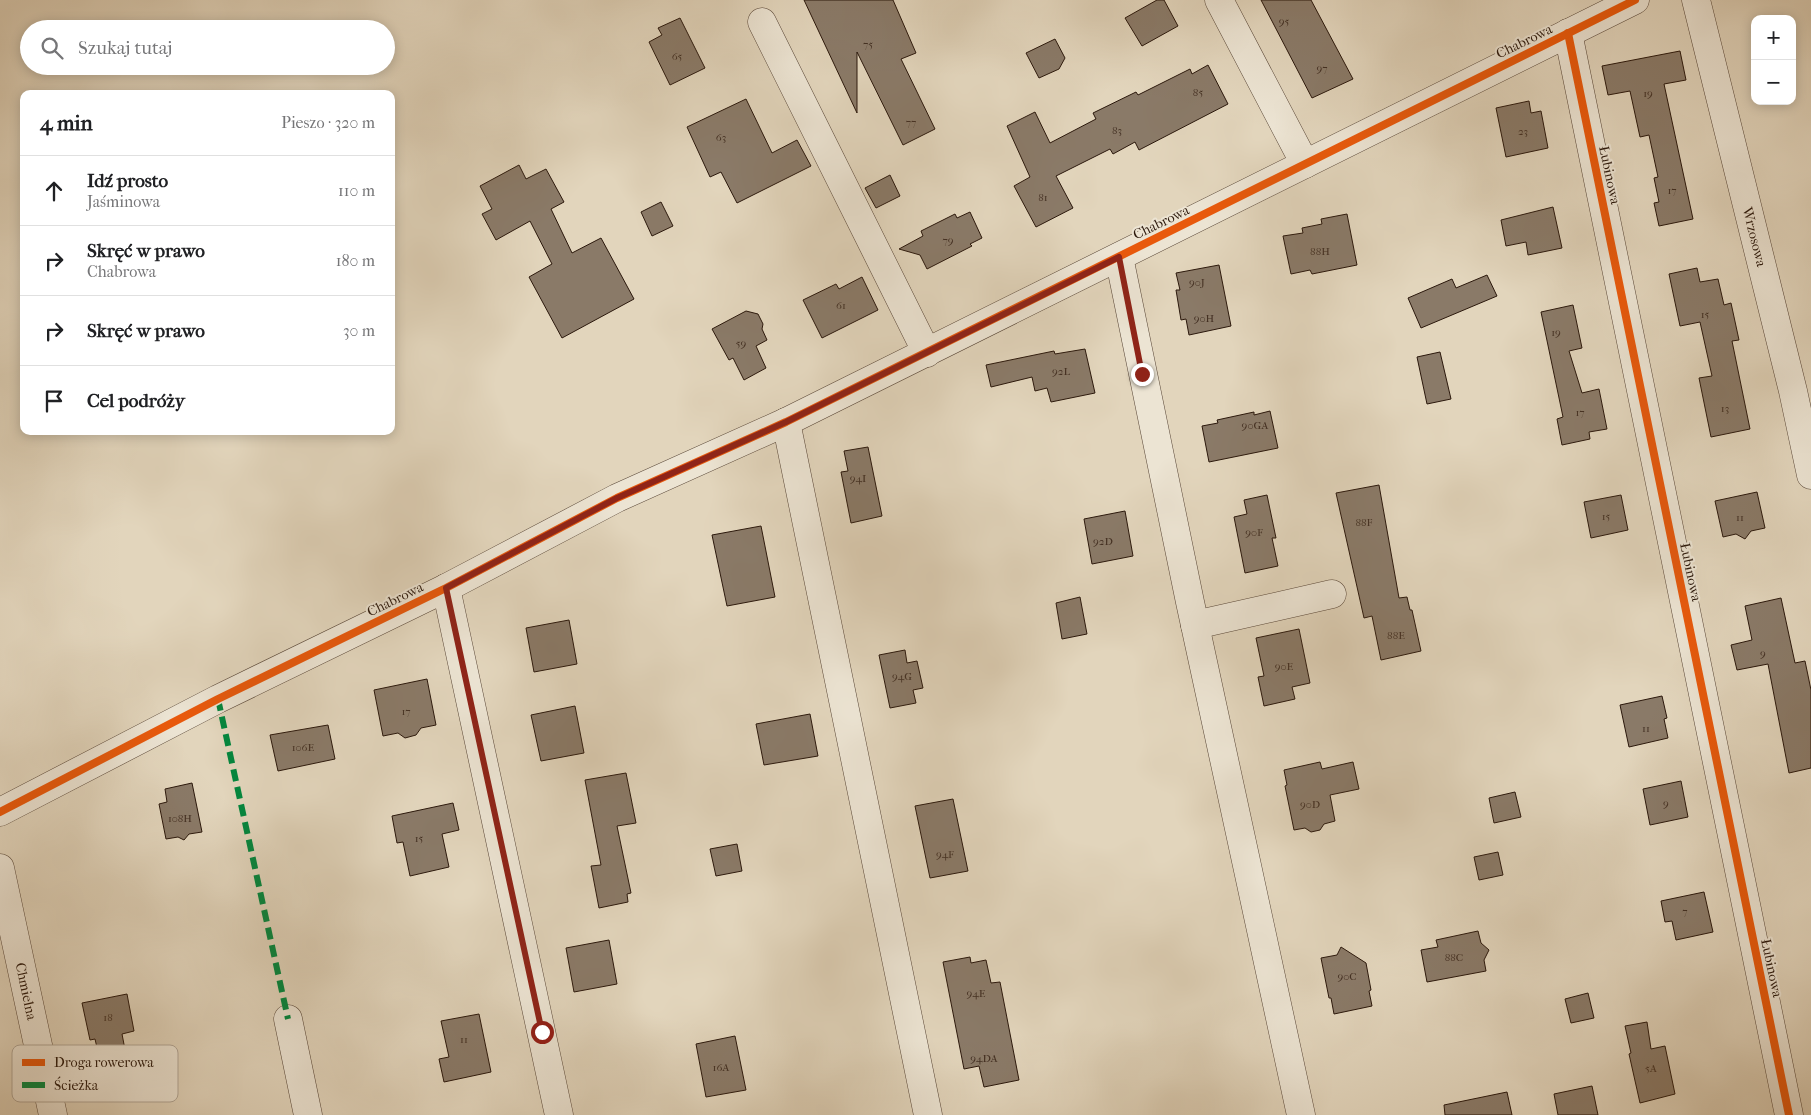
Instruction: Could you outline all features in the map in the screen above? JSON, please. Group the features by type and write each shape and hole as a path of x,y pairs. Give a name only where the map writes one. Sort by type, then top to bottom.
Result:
{"street":[{"path":"1219,0 1304,164"},
{"name":"Chabrowa","path":"0,812 218,699 446,588 617,498 786,422 1635,0"},
{"name":"Wrzosowa","path":"1696,0 1793,391 1811,475"},
{"path":"762,22 927,352"},
{"name":"Łubinowa","path":"1568,33 1788,1115"},
{"path":"1119,257 1195,625 1301,1115"},
{"path":"786,422 928,1115"},
{"path":"446,588 560,1115"},
{"path":"1195,625 1332,594"},
{"name":"Chmielna","path":"0,868 38,1045"},
{"path":"288,1019 308,1115"},
{"name":"Chmielna","path":"50,1102 53,1115"}],"building":[{"path":"804,0 893,0 916,53 901,59 935,129 903,145 857,52 857,113"},
{"path":"1157,0 1164,0 1178,26 1142,46 1125,18"},
{"path":"1261,0 1311,0 1353,79 1312,98"},
{"path":"680,18 705,68 670,85 649,42 662,35 658,28"},
{"path":"1055,39 1065,58 1059,69 1039,78 1026,53"},
{"path":"1680,51 1686,80 1664,84 1693,219 1659,226 1654,203 1659,202 1654,178 1658,177 1649,135 1640,137 1630,91 1608,95 1602,66"},
{"path":"1208,65 1228,104 1139,150 1135,142 1113,154 1110,149 1056,176 1073,208 1036,227 1014,186 1030,177 1007,126 1035,112 1050,143 1096,119 1093,113 1136,92 1138,95 1190,69 1192,74"},
{"path":"746,99 772,153 797,140 811,166 737,203 721,172 710,177 687,127"},
{"path":"1529,101 1531,113 1541,111 1548,148 1506,157 1496,108"},
{"path":"519,165 526,179 546,169 564,202 551,209 572,253 601,238 634,299 562,338 529,277 552,264 530,221 496,240 482,214 492,209 480,186"},
{"path":"890,175 900,196 876,208 865,188"},
{"path":"661,202 673,226 652,236 641,212"},
{"path":"1553,207 1562,248 1528,255 1526,242 1506,246 1501,220"},
{"path":"970,212 982,238 970,244 972,246 927,269 920,255 899,249 923,236 921,231 955,214 957,218"},
{"path":"1347,214 1357,265 1312,274 1310,270 1291,274 1283,236 1303,233 1302,228 1322,224 1321,219"},
{"path":"1219,265 1231,326 1189,335 1186,319 1181,320 1176,290 1180,290 1176,273"},
{"path":"1697,268 1700,282 1718,279 1724,305 1731,303 1739,340 1732,341 1750,429 1711,437 1699,378 1712,376 1700,322 1680,326 1669,274"},
{"path":"1487,275 1497,296 1421,328 1408,298 1452,279 1456,288"},
{"path":"862,277 878,310 822,338 803,300 836,284 839,289"},
{"path":"1573,305 1582,348 1569,351 1582,393 1599,389 1607,429 1589,432 1590,439 1562,445 1557,419 1563,417 1541,312"},
{"path":"746,311 758,314 767,340 756,346 766,368 744,380 733,358 729,360 712,329"},
{"path":"1085,349 1095,393 1051,402 1047,388 1035,391 1032,377 991,387 986,365 1054,351 1055,354"},
{"path":"1440,352 1451,399 1427,404 1417,357"},
{"path":"1270,411 1278,448 1209,462 1202,426 1218,423 1217,420 1254,412 1254,415"},
{"path":"868,447 882,516 851,523 841,472 848,471 844,451"},
{"path":"1379,485 1399,598 1407,597 1410,610 1412,610 1421,651 1381,660 1372,616 1364,618 1336,493"},
{"path":"1757,492 1765,528 1751,531 1745,539 1736,534 1723,537 1715,501"},
{"path":"1267,495 1276,538 1272,538 1278,566 1245,573 1234,517 1247,514 1244,500"},
{"path":"1621,495 1628,530 1591,538 1584,502"},
{"path":"1125,511 1133,556 1092,564 1084,519"},
{"path":"761,526 775,597 727,606 712,535"},
{"path":"1080,597 1087,634 1062,639 1056,603"},
{"path":"1781,598 1795,663 1805,661 1811,690 1811,768 1789,773 1768,664 1737,670 1731,645 1752,640 1745,606"},
{"path":"569,620 577,664 534,672 526,628"},
{"path":"1299,629 1310,683 1292,687 1295,699 1264,706 1258,677 1264,676 1256,638"},
{"path":"905,650 907,663 917,661 923,688 913,690 916,703 890,708 879,655"},
{"path":"427,679 436,725 421,728 416,735 405,738 398,733 383,736 374,690"},
{"path":"1662,696 1667,718 1664,719 1668,738 1629,747 1620,705"},
{"path":"575,706 584,753 541,761 531,715"},
{"path":"810,714 818,756 764,765 756,724"},
{"path":"328,725 335,759 278,771 270,735"},
{"path":"1320,762 1322,769 1353,762 1359,789 1330,795 1335,821 1324,824 1320,830 1311,832 1305,828 1294,830 1285,786 1287,785 1284,770"},
{"path":"626,773 636,823 617,826 631,893 627,894 628,902 599,908 591,866 601,865 585,780"},
{"path":"1681,781 1688,817 1650,825 1643,789"},
{"path":"192,783 202,832 189,834 184,840 178,837 166,839 159,804 167,802 165,789"},
{"path":"1515,792 1521,817 1494,823 1489,798"},
{"path":"953,799 968,871 930,878 915,806"},
{"path":"453,803 459,830 442,834 449,867 410,876 403,842 397,843 392,816"},
{"path":"737,844 742,871 716,876 710,849"},
{"path":"1498,852 1503,875 1479,880 1474,857"},
{"path":"1704,892 1713,932 1676,940 1672,921 1665,922 1661,901"},
{"path":"1478,931 1481,943 1489,950 1484,960 1486,971 1427,982 1421,950 1438,947 1436,940"},
{"path":"609,940 617,984 574,992 566,948"},
{"path":"1341,947 1366,963 1372,1006 1334,1014 1321,958 1337,955"},
{"path":"970,957 971,963 986,960 991,983 1000,982 1019,1080 984,1087 979,1066 964,1069 943,962"},
{"path":"1588,993 1594,1018 1571,1023 1565,999"},
{"path":"127,994 134,1031 122,1034 124,1045 96,1045 95,1039 90,1040 82,1003"},
{"path":"479,1014 491,1072 444,1082 439,1059 449,1057 441,1021"},
{"path":"1647,1022 1651,1049 1665,1046 1675,1094 1640,1103 1625,1026"},
{"path":"735,1036 746,1090 706,1097 696,1044"},
{"path":"1592,1086 1598,1115 1558,1115 1554,1094"},
{"path":"1507,1092 1512,1115 1445,1115 1444,1105"}],"marked path":[{"path":"218,699 288,1019"}],"cycle path":[{"path":"0,812 218,699 446,588 617,498 786,422 1635,0"},
{"path":"1568,33 1789,1115"}],"route":[{"path":"542,1032 446,588 617,498 786,422 1119,257 1142,374"}]}
